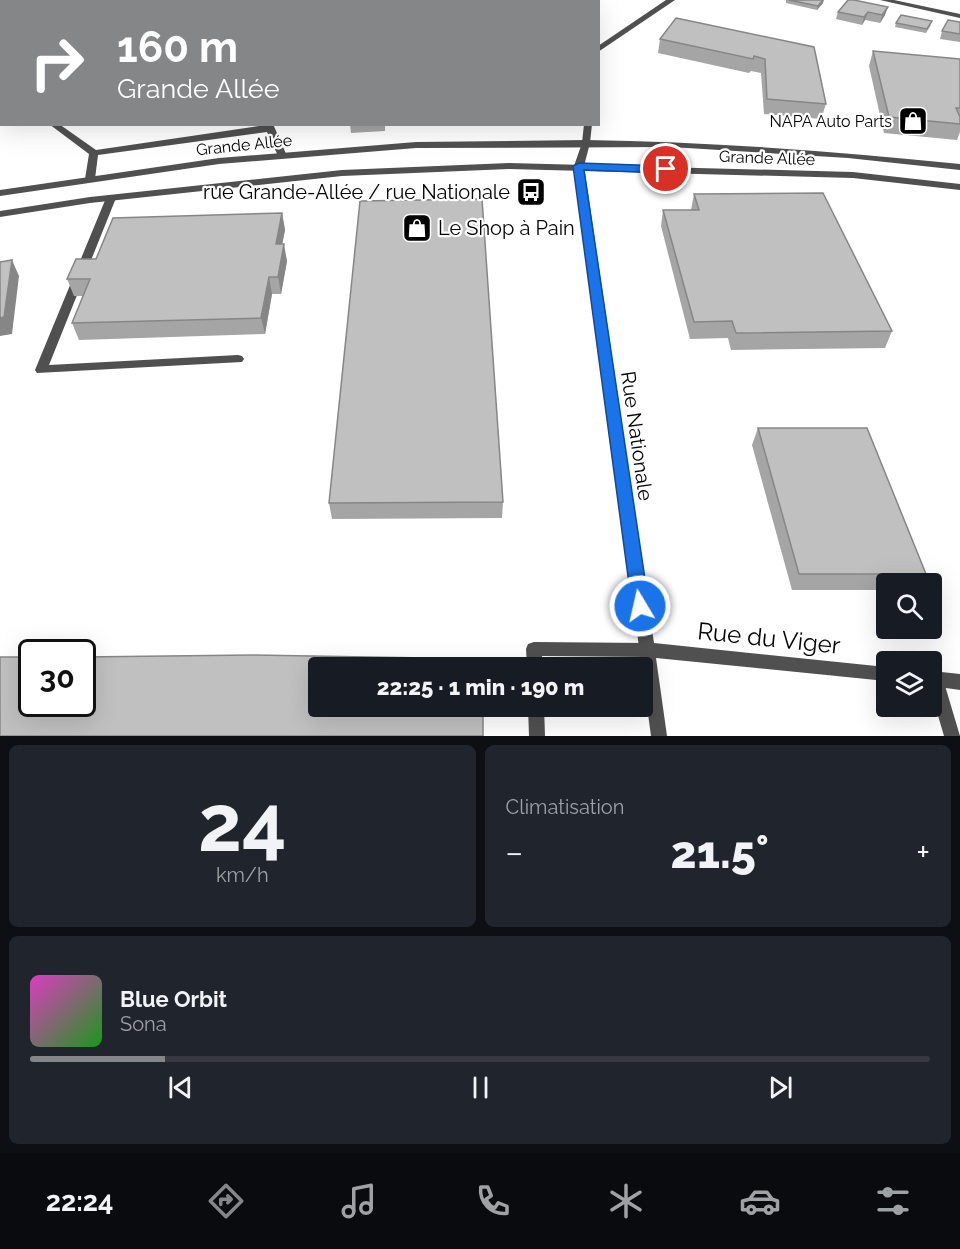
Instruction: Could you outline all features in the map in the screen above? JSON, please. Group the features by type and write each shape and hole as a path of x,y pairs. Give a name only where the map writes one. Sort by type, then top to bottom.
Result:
{"street":[{"path":"600,49 670,0"},
{"path":"884,0 960,16"},
{"path":"56,126 94,153 269,127 282,156"},
{"name":"Rue Nationale","path":"588,126 579,166 659,736"},
{"name":"Grande Allée","path":"0,193 219,161 416,145 586,142 672,144 848,155 960,167"},
{"path":"90,200 94,153"},
{"path":"300,154 300,177"},
{"path":"848,155 853,175"},
{"name":"Grande Allée","path":"0,214 90,200 300,177 468,167 579,166 853,175 960,187"},
{"path":"111,198 41,370 238,359"},
{"name":"Rue du Viger","path":"534,657 534,649 647,650 876,673"},
{"path":"942,680 960,682"},
{"path":"942,706 952,736"},
{"path":"536,717 537,736"}],"building":[{"path":"789,0 823,0 818,6"},
{"path":"848,0 888,7 882,15 868,12 864,17 838,12"},
{"path":"901,15 932,21 927,29 896,23"},
{"path":"676,18 814,47 826,104 767,99 765,59 754,56 753,59 660,39"},
{"path":"948,20 960,22 960,34 942,31"},
{"path":"873,51 960,59 960,108 956,108 960,124 889,117"},
{"path":"823,193 892,331 736,333 732,321 694,322 663,210 699,210 694,194"},
{"path":"482,199 503,502 329,503 360,201"},
{"path":"282,213 276,244 284,244 278,277 269,277 261,318 72,323 90,279 67,279 76,259 96,259 113,218"},
{"path":"12,260 4,317 0,318 0,262"},
{"path":"758,428 867,428 926,573 799,574"},
{"path":"252,655 368,657 308,657 308,717 483,717 483,736 0,736 0,657 18,657 18,717 96,717 96,657"}],"place":[{"name":"NAPA Auto Parts","path":"913,121"},
{"name":"rue Grande-Allée / rue Nationale","path":"531,192"},
{"name":"Le Shop à Pain","path":"417,228"}],"route":[{"path":"640,606 579,166 666,169"}]}
